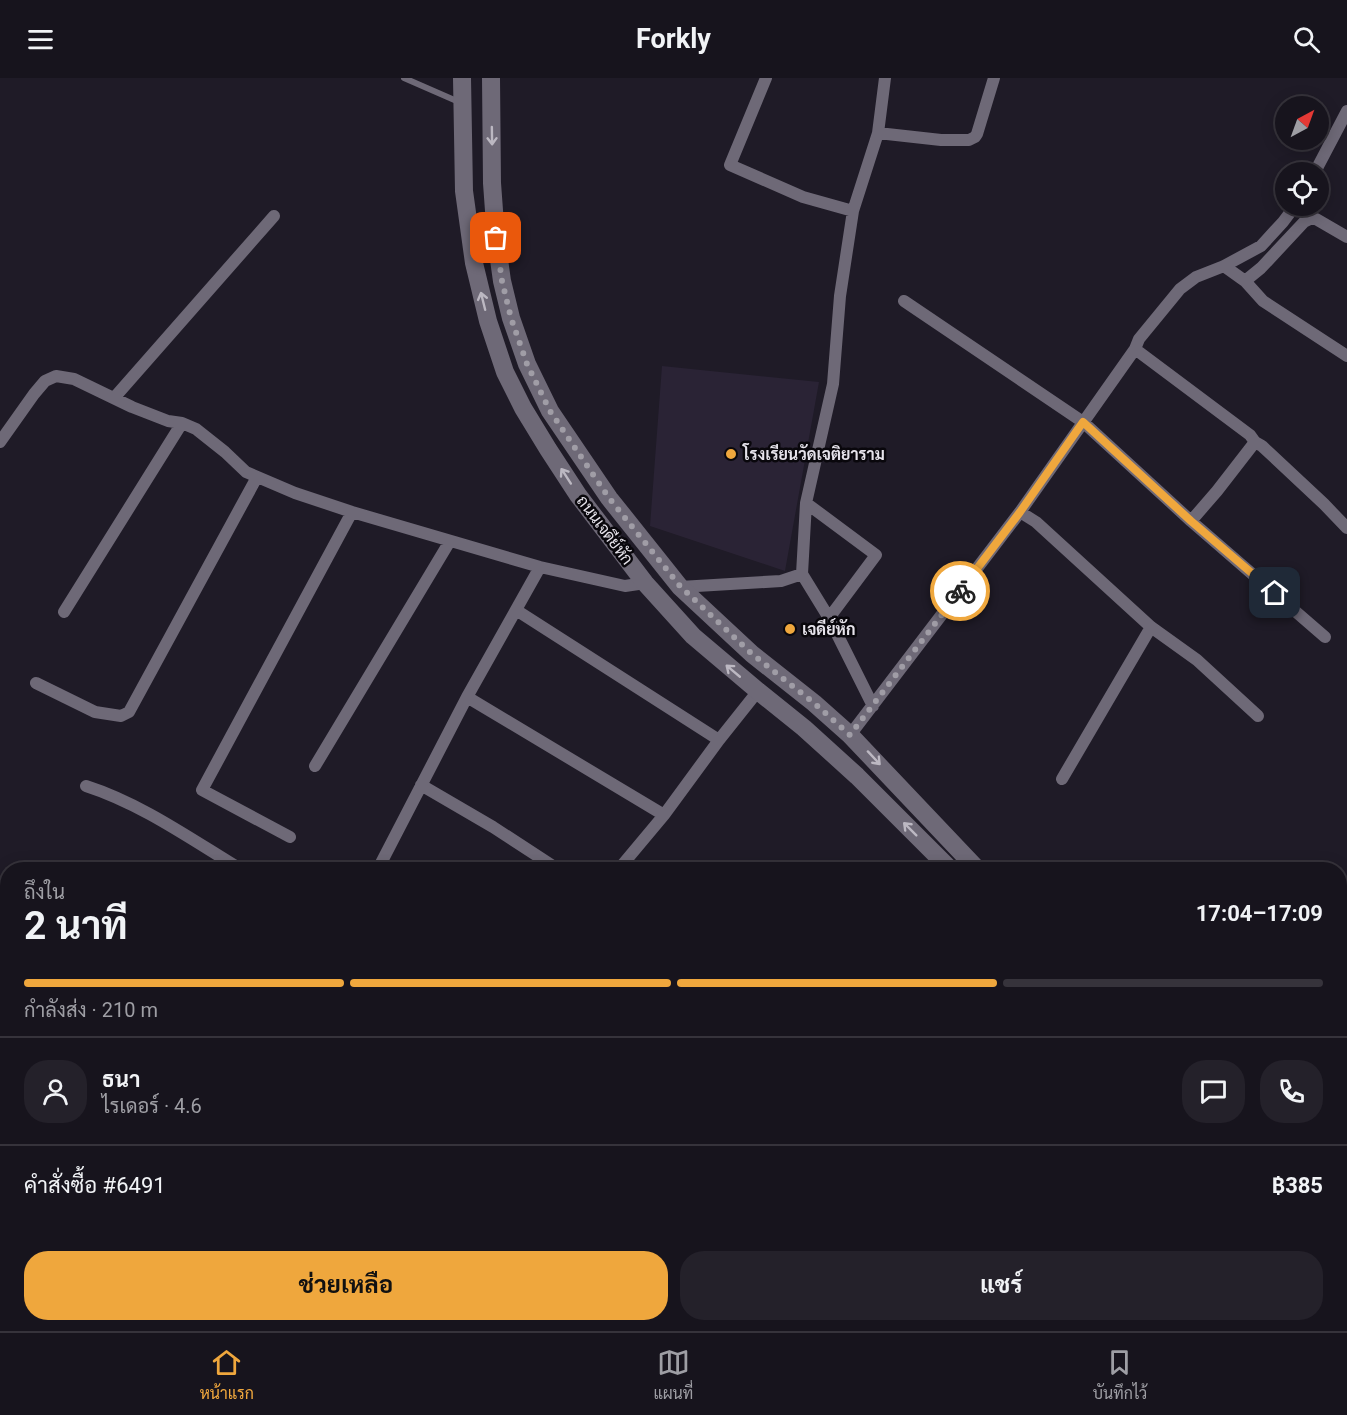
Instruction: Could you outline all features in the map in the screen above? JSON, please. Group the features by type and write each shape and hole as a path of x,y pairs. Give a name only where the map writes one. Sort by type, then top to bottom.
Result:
{"main road":[{"name":"ถนนเจดีย์หัก","path":"462,78 464,191 474,263 488,321 505,372 548,450 578,495 645,583 693,636 834,754 943,862"},
{"name":"ถนนเจดีย์หัก","path":"491,78 492,183 502,281 511,318 527,364 550,411 617,508 680,586 752,654 850,735 970,862"}],"street":[{"path":"766,78 730,165 803,196 854,211"},
{"path":"873,706 829,618 802,573 806,503 834,384 840,296 854,211 878,133 885,78"},
{"path":"878,133 941,140 972,139 977,134 994,78"},
{"path":"1321,162 1343,128 1347,111"},
{"path":"114,398 274,216"},
{"path":"850,735 1020,512 1135,349 1139,339 1180,289 1196,277 1224,266 1261,246 1288,216"},
{"path":"1245,281 1261,268 1304,222 1310,219 1316,219 1347,237"},
{"path":"1224,266 1245,281 1263,301 1347,356"},
{"path":"904,301 1083,422 1191,521 1325,637"},
{"path":"1135,349 1250,435 1347,528"},
{"path":"0,442 45,381 56,376 74,379 132,407 196,429 246,472 295,493 540,567 625,586 645,583"},
{"path":"64,612 182,423"},
{"path":"1191,521 1255,442"},
{"path":"36,683 95,712 121,716 129,712 257,477"},
{"path":"806,503 876,555 829,618"},
{"path":"290,837 202,790 352,512"},
{"path":"1020,512 1036,522 1151,627 1197,660 1258,716"},
{"path":"315,766 450,541"},
{"path":"382,862 467,698 540,567"},
{"path":"680,586 782,581 802,573"},
{"path":"516,610 719,740"},
{"path":"1062,779 1151,627"},
{"path":"625,862 664,815 758,691"},
{"path":"467,698 664,815"},
{"path":"421,785 547,862"},
{"path":"86,786 135,806 229,862"}],"lane":[{"path":"404,78 462,104"}],"shaded area":[{"name":"โรงเรียนวัดเจติยาราม","path":"662,366 819,382 785,571 650,526"}],"way so far":[{"path":"496,238 502,281 511,318 527,364 550,411 609,498 680,586 752,654 850,735 960,591"}],"place":[{"name":"โรงเรียนวัดเจติยาราม","path":"731,454"},
{"name":"เจดีย์หัก","path":"790,629"}],"route":[{"path":"960,591 1020,512 1083,422 1191,521 1275,593"}]}
